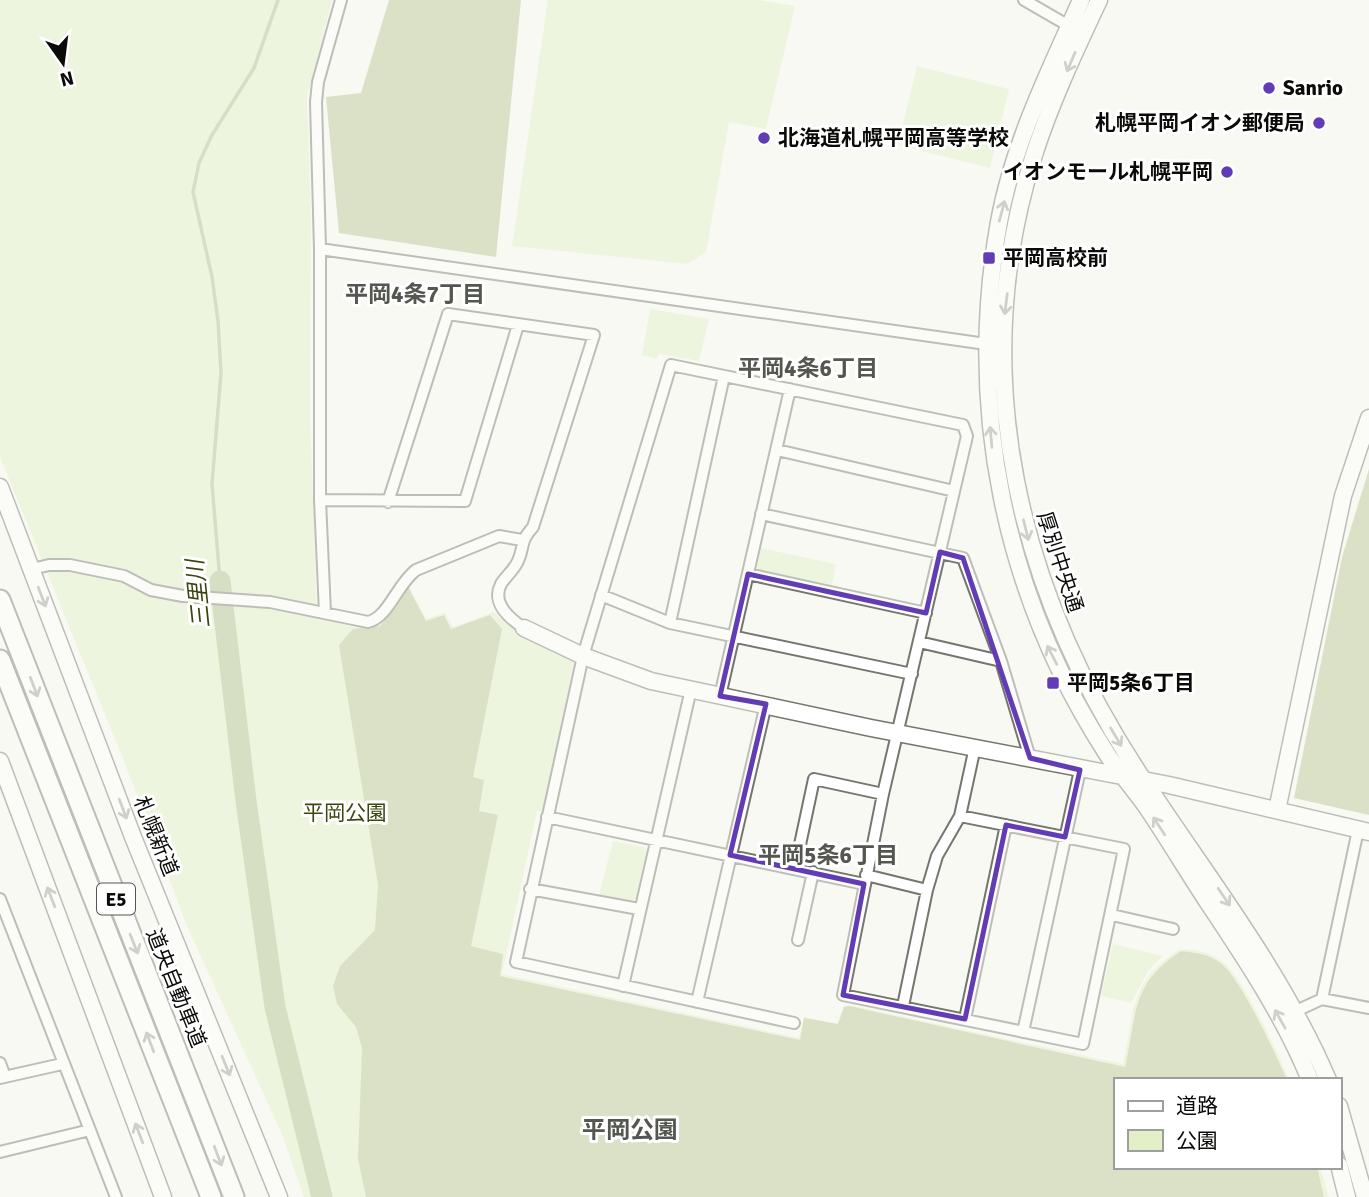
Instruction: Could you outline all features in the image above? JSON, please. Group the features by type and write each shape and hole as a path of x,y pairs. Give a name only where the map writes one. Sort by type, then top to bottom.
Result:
{"highway":[{"name":"道央自動車道","path":"0,600 234,1197"},
{"name":"道央自動車道","path":"0,660 211,1197"}],"street":[{"path":"325,613 320,500 320,249 316,102 318,82 341,0"},
{"path":"1024,0 1069,26"},
{"name":"厚別中央通","path":"1081,0 1045,77 1021,142 999,220 986,344 991,446 1000,499 1018,567 1047,644 1074,698 1261,985 1310,1078"},
{"name":"厚別中央通","path":"1099,0 1033,158 1015,229 1004,324 1004,382 1017,493 1043,587 1067,648 1092,697 1143,780 1262,954 1296,1011 1327,1078"},
{"path":"320,249 986,344"},
{"path":"388,502 448,314 594,335 533,527 522,540 518,561 500,585 498,595 505,612 524,628 583,656 652,681 871,728 1143,780 1364,831 1322,999"},
{"path":"320,500 465,501 518,325"},
{"path":"794,1023 517,965 530,889 583,656 671,365 963,425 967,436 900,732 883,794 843,995 1083,1044 1124,849 960,816"},
{"path":"670,623 724,376"},
{"path":"720,696 790,389"},
{"path":"1277,810 1343,496 1369,418"},
{"path":"777,450 954,491"},
{"name":"札幌新道","path":"0,487 133,837 279,1197"},
{"path":"761,514 963,558 1001,661 1030,758"},
{"path":"32,569 49,565 70,565 124,576 151,590 208,598 246,599 368,622 377,620 405,578 416,570 499,536 522,540"},
{"path":"748,574 926,613"},
{"path":"601,595 670,623 912,674"},
{"path":"919,642 1001,661"},
{"path":"623,986 691,689"},
{"path":"698,1002 766,704"},
{"path":"903,1006 927,890 937,856 960,816 975,747"},
{"path":"0,761 163,1197"},
{"path":"1023,1032 1080,770"},
{"path":"795,868 814,779 883,794"},
{"path":"547,817 813,872 927,890"},
{"path":"965,1019 1006,825"},
{"path":"798,940 813,872"},
{"path":"530,889 639,909"},
{"path":"0,899 116,1197"},
{"path":"1112,915 1173,929"},
{"path":"1296,1011 1322,999 1369,1008"},
{"path":"0,1063 3,1078 62,1064"},
{"path":"1341,1114 1365,1197"},
{"path":"0,1152 90,1130"},
{"path":"1340,1169 1347,1197"}],"highlighted area":[{"path":"940,552 963,558 1030,758 1080,770 1065,837 1006,825 965,1019 843,995 864,884 730,855 766,704 720,696 748,574 926,613"}],"green space":[{"name":"平岡公園","path":"0,0 332,0 307,97 311,214 310,414 317,618 355,627 380,625 408,584 426,619 445,613 453,627 494,612 517,632 574,659 544,811 537,811 502,974 799,1038 804,1017 837,1024 844,1006 849,1005 1123,1064 1136,999 1151,973 1180,949 1202,952 1222,961 1240,982 1269,1035 1288,1078 1114,1078 1114,1169 1321,1169 1329,1197 304,1197 281,1132 188,928 122,756 0,457"},
{"path":"389,0 521,0 496,257 339,233 326,97 361,93"},
{"path":"548,0 759,0 795,6 766,129 729,122 706,252 687,264 512,246"},
{"path":"917,66 1009,89 990,168 898,145"},
{"path":"650,309 709,319 699,361 659,354 657,359 642,355"},
{"path":"1369,469 1369,815 1294,798 1342,557"},
{"path":"761,548 836,564 832,585 760,571 757,566"},
{"path":"408,587 426,621 444,615 451,629 490,615 502,629 473,777 484,780 479,811 498,815 471,946 503,954 500,976 800,1040 804,1018 838,1024 844,1007 849,1006 1125,1067 1138,1002 1152,976 1181,951 1203,954 1222,964 1239,985 1286,1078 1114,1078 1114,1169 1317,1169 1324,1197 366,1197 358,1159 362,1048 356,1027 337,1004 333,986 340,966 375,930 378,885 339,645 353,629 380,626"},
{"path":"613,841 644,847 646,851 636,899 631,901 599,895"},
{"path":"1113,944 1163,956 1148,971 1131,1003 1101,996"}],"waterway":[{"name":"三里川","path":"220,581 212,484 221,373 218,321 212,277 193,192 199,163 212,135 254,68 278,0"},
{"name":"三里川","path":"220,581 246,801 275,1007 322,1197"}],"place":[{"name":"Sanrio","path":"1269,88"},
{"name":"札幌平岡イオン郵便局","path":"1319,123"},
{"name":"北海道札幌平岡高等学校","path":"764,138"},
{"name":"イオンモール札幌平岡","path":"1227,172"},
{"name":"平岡高校前","path":"989,258"},
{"name":"平岡5条6丁目","path":"1053,683"}],"district":[{"name":"平岡4条7丁目","path":"415,294"},
{"name":"平岡4条6丁目","path":"808,368"},
{"name":"平岡5条6丁目","path":"828,855"},
{"name":"平岡公園","path":"630,1130"}]}
